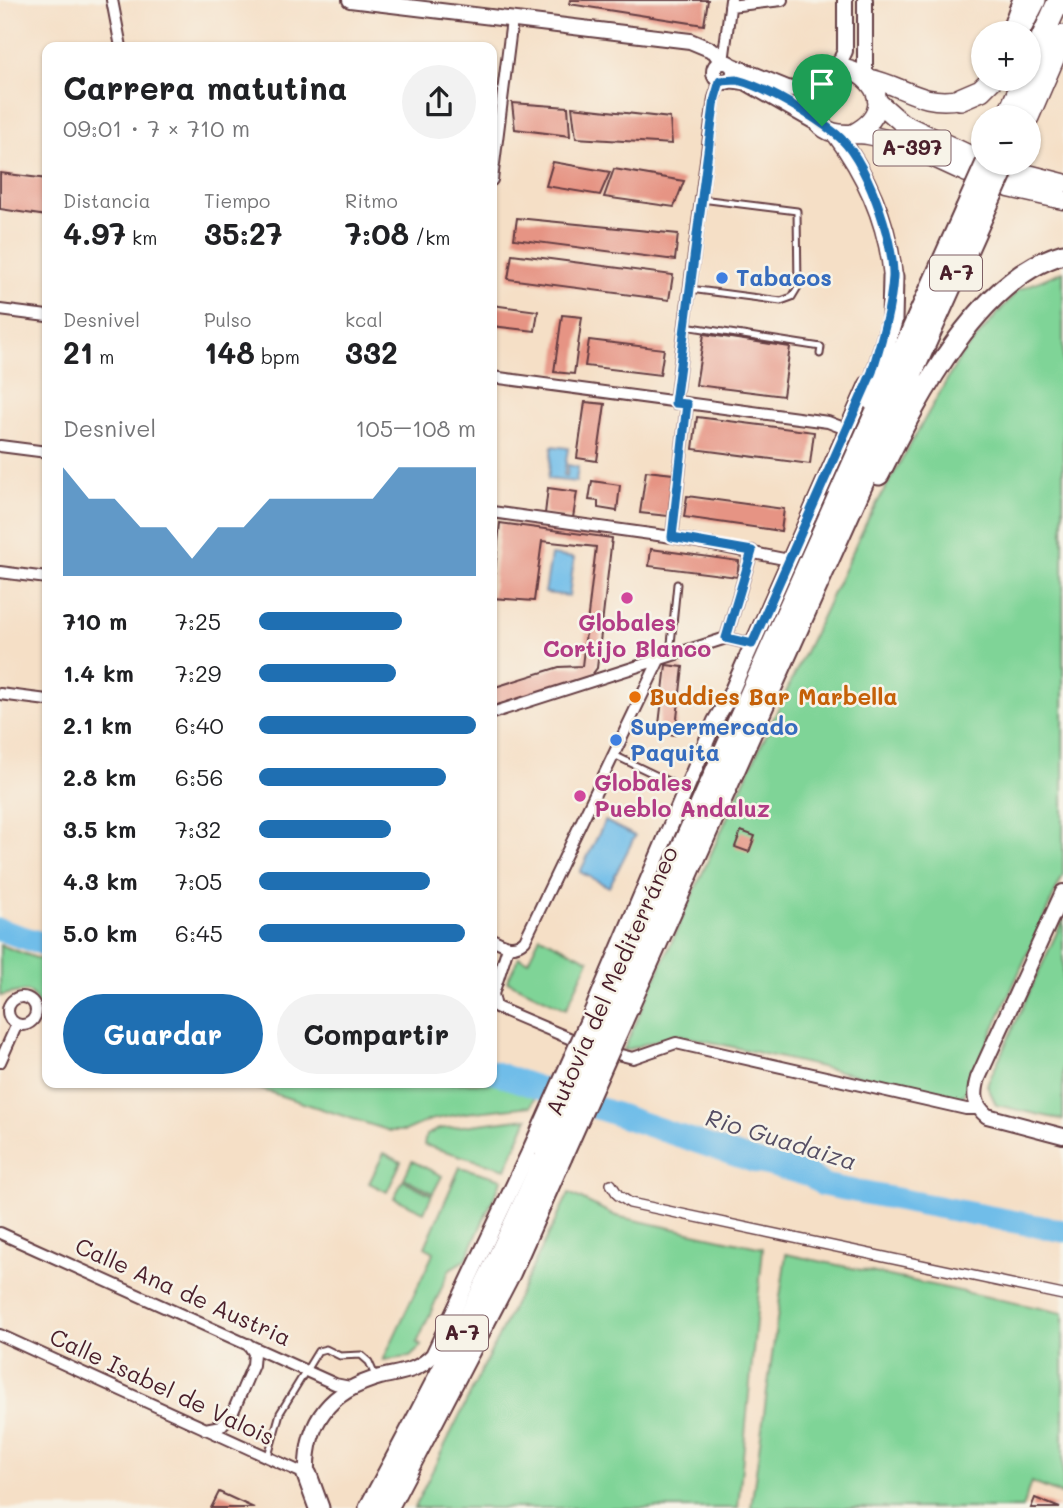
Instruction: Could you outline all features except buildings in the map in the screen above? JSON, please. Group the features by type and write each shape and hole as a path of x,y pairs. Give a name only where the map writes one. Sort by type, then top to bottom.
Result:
{"highway":[{"path":"1024,21 1035,0"},
{"path":"1041,40 1059,0"},
{"path":"1033,105 1063,36"},
{"path":"960,99 979,91"},
{"name":"Autovía del Mediterráneo","path":"606,1018 835,547 974,213 976,175"},
{"name":"Autovía del Mediterráneo","path":"388,1508 511,1272 550,1159 606,1018 848,475 974,213 1010,175"},
{"path":"835,547 858,517 917,407 976,317 1018,276 1063,254"},
{"path":"848,475 855,436 892,321 893,277"},
{"name":"Autovía del Mediterráneo","path":"369,1508 443,1372 550,1159"},
{"path":"307,1475 318,1508"}],"main road":[{"path":"893,277 878,208 854,157 829,130 811,103 815,86 824,75 836,69 851,70 928,101 960,99"},
{"path":"829,130 854,133 871,121 877,101 866,77"},
{"name":"A-397","path":"877,101 902,123 971,161"},
{"name":"A-397","path":"854,133 891,139 971,163"},
{"path":"1013,175 1063,200"},
{"path":"1017,175 1063,183"}],"street":[{"path":"112,0 120,42"},
{"path":"350,0 683,41 709,47 723,70 829,130"},
{"path":"675,403 715,98 723,70 730,3 782,0"},
{"path":"836,69 846,42 845,0"},
{"path":"865,0 866,77"},
{"path":"1012,21 1020,0"},
{"path":"497,140 512,20"},
{"path":"723,70 790,89 815,86"},
{"path":"960,99 971,89"},
{"path":"307,1475 307,1453 314,1428 331,1404 350,1387 414,1369 433,1355 550,1159 606,1018 715,721 789,561 878,351 893,277"},
{"path":"0,310 42,315"},
{"path":"497,378 828,422 846,429"},
{"path":"672,537 687,404"},
{"path":"0,446 42,451"},
{"path":"497,513 672,537 752,551 789,561"},
{"path":"726,638 752,551"},
{"path":"0,572 42,577"},
{"path":"497,711 726,638 752,644"},
{"path":"497,942 508,947 517,947 525,940 614,755 665,658"},
{"path":"0,694 42,699"},
{"path":"978,1109 975,1099 978,1079 1063,892"},
{"path":"497,981 508,947"},
{"path":"497,1008 553,1034 623,1058 643,1055 676,1043 966,1109 978,1109 998,1121 1063,1136"},
{"path":"0,1062 17,1024"},
{"path":"611,1184 618,1195 630,1203 1063,1295"},
{"name":"Calle Ana de Austria","path":"0,1233 335,1384 350,1387"},
{"name":"Calle Isabel de Valois","path":"0,1335 307,1475"},
{"path":"205,1429 221,1426 232,1414 253,1365 254,1353 247,1343"}],"lane":[{"path":"689,289 781,301 792,297 798,287 797,211 701,199"},
{"path":"685,326 821,347 820,354"},
{"path":"665,658 677,584"},
{"path":"614,755 670,782"},
{"path":"511,1272 538,1231"},
{"path":"268,1458 280,1413 314,1354 322,1349 340,1356 356,1353 366,1358 376,1378"}],"green space":[{"path":"1063,271 1063,875 962,1099 676,1034 623,1051 735,800 868,519 960,357 1018,290"},
{"path":"1063,919 1063,1120 996,1105 987,1085"},
{"path":"540,936 589,960 566,1009 507,981 519,957 528,961"},
{"path":"0,945 42,960 42,1009 31,993 0,996"},
{"path":"497,1080 537,1093 531,1106 466,1113 430,1120 405,1131 390,1131 257,1088 497,1088"},
{"path":"528,1118 506,1169 424,1145 426,1135 439,1129"},
{"path":"384,1153 401,1162 387,1192 369,1183"},
{"path":"412,1161 442,1176 433,1193 404,1178"},
{"path":"460,1167 502,1179 466,1259 450,1269 417,1343 422,1346 410,1357 383,1360 434,1252 425,1247"},
{"path":"403,1180 432,1195 424,1212 394,1198"},
{"path":"569,1193 616,1216 763,1248 738,1508 414,1508"},
{"path":"786,1254 1063,1313 1063,1495 1031,1482 1022,1508 751,1508"}],"water":[{"path":"552,446 568,448 564,475 567,476 568,465 578,467 576,482 548,479"},
{"path":"551,555 574,558 569,596 545,593"},
{"path":"605,821 635,836 609,887 580,872"}],"waterway":[{"name":"Rio Guadaiza","path":"0,930 42,943"},
{"name":"Rio Guadaiza","path":"497,1074 753,1161 810,1175 823,1185 1063,1231"}],"place":[{"name":"Tabacos","path":"722,278"},
{"name":"Globales Cortijo Blanco","path":"627,598"},
{"name":"Buddies Bar Marbella","path":"635,697"},
{"name":"Supermercado Paquita","path":"616,740"},
{"name":"Globales Pueblo Andaluz","path":"580,796"}],"route":[{"path":"720,81 745,82 822,126 836,134 854,157 866,180 888,241 893,277 872,372 752,644 726,638 752,551 672,537 687,404 675,403 715,98 720,81"}]}
